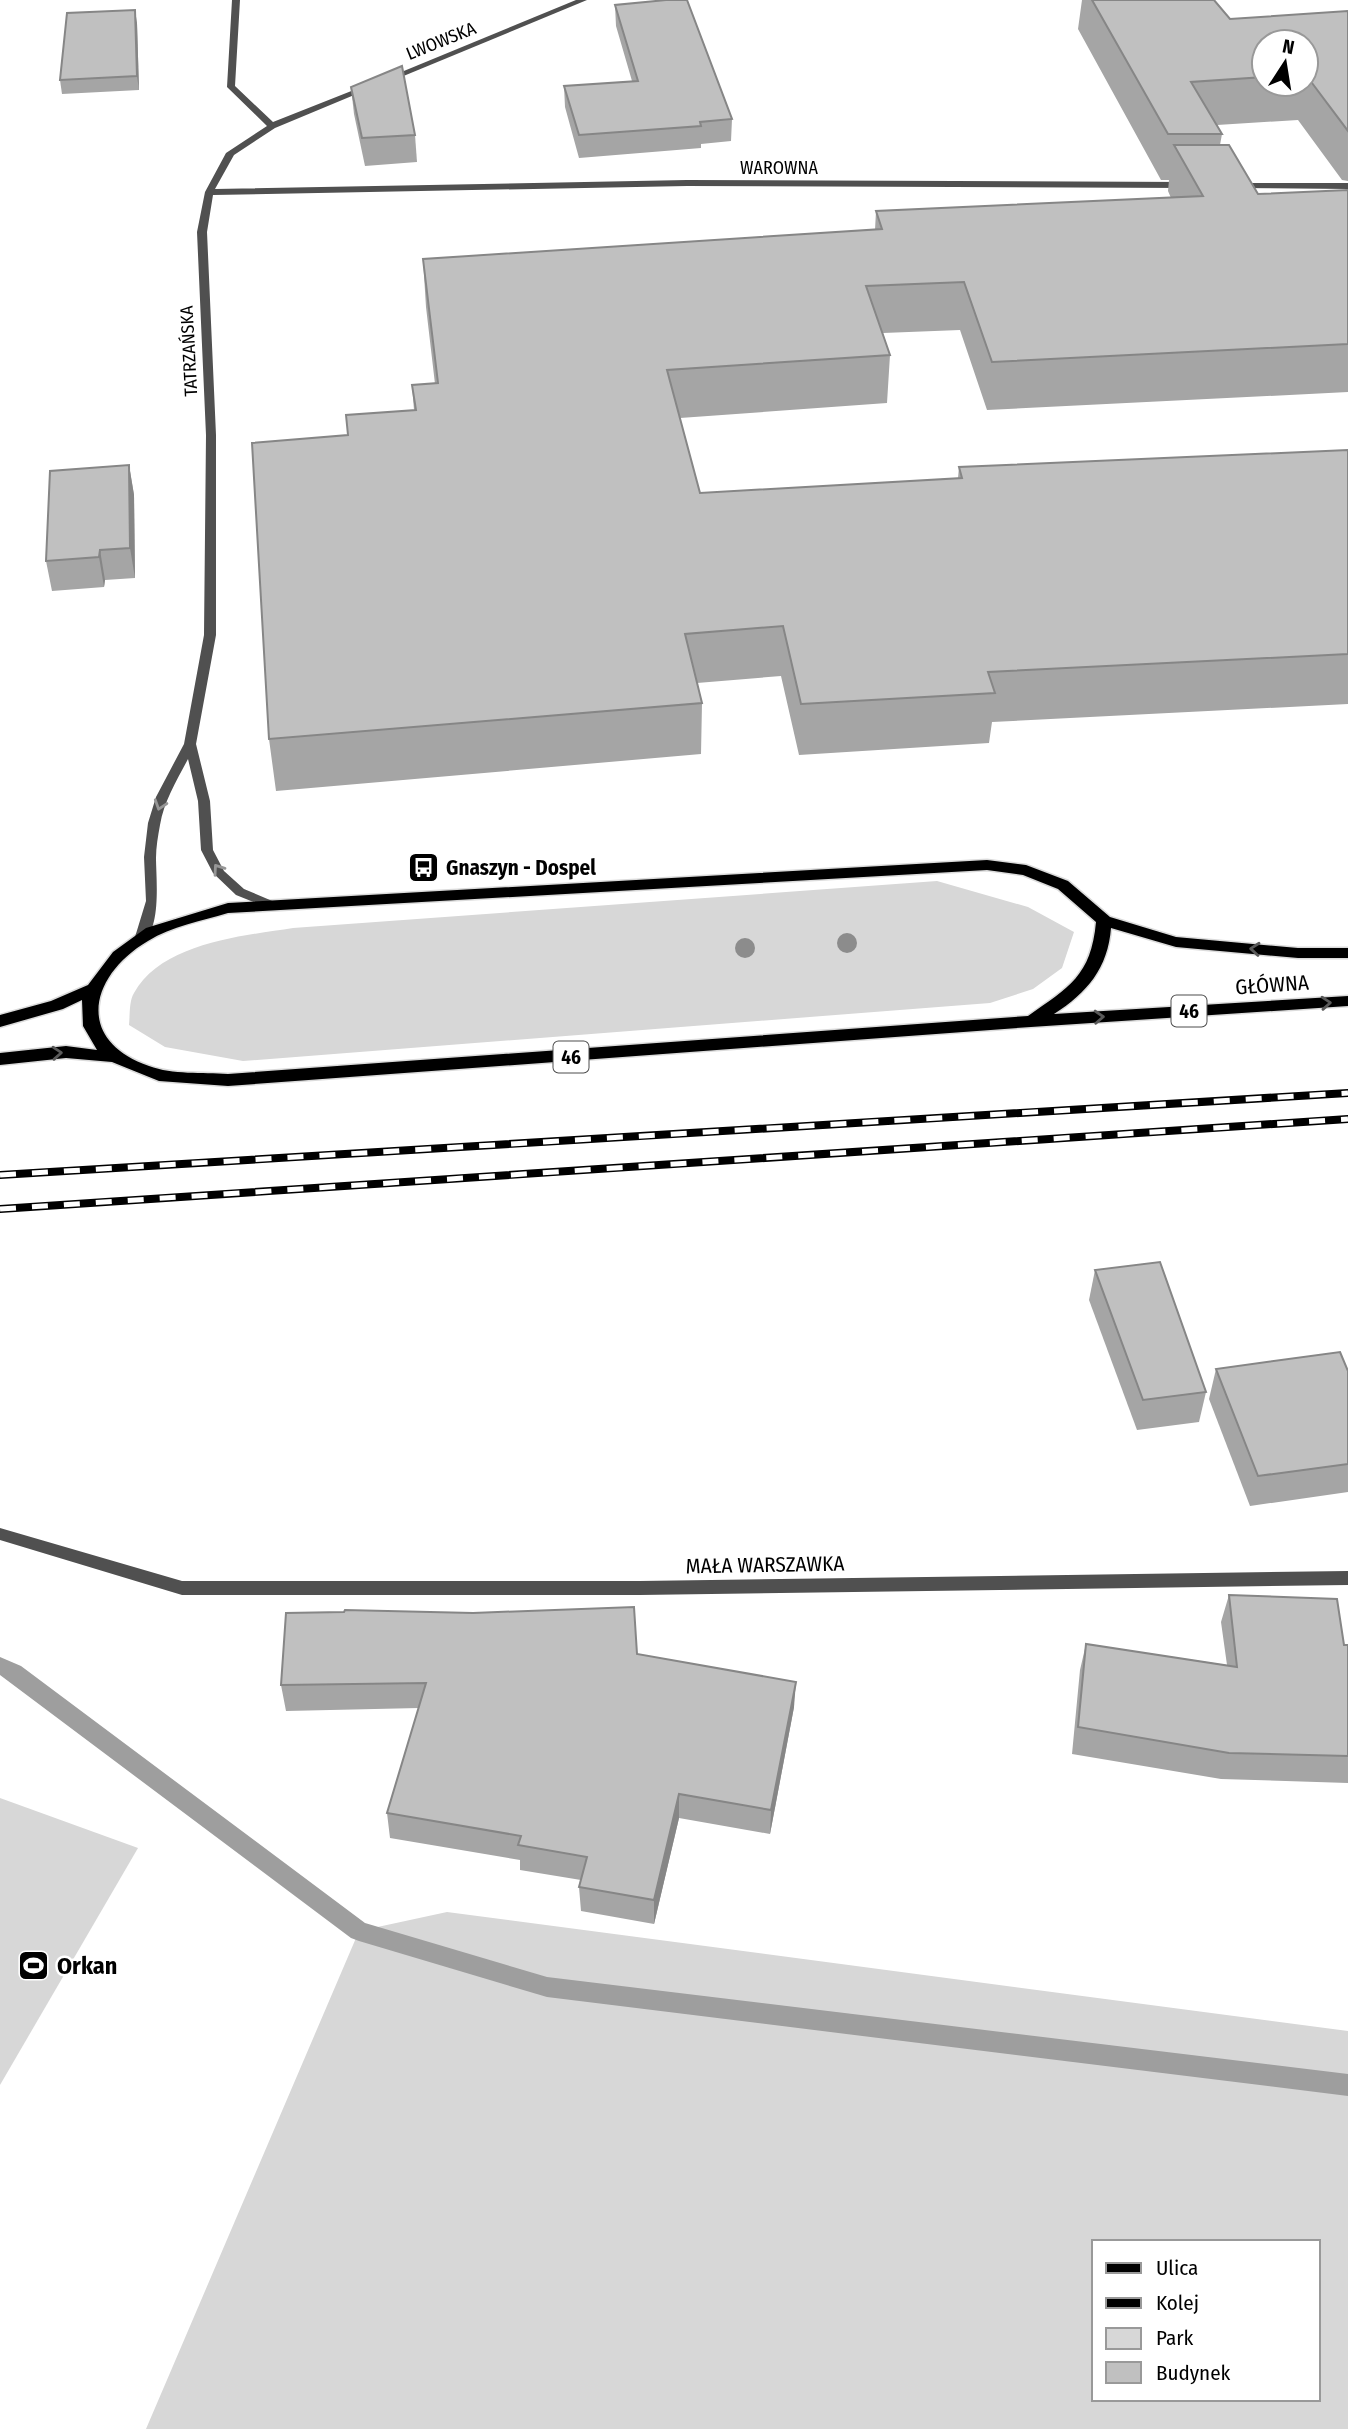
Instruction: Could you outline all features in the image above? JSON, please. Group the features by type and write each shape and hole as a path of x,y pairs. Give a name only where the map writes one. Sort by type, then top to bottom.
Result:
{"main road":[{"path":"0,1021 57,1005 93,989 108,967 141,937 228,908 987,865 1026,870 1063,885 1104,921"},
{"name":"GŁÓWNA","path":"1104,921 1176,942 1298,953 1348,953"},
{"name":"46","path":"0,1059 66,1052 115,1057 158,1074 228,1080 1031,1021 1070,998 1089,975 1103,949 1104,921"},
{"name":"46","path":"93,989 87,1010 92,1035 115,1057"},
{"name":"GŁÓWNA","path":"1031,1021 1348,1001"}],"street":[{"path":"236,0 231,87 272,127"},
{"name":"LWOWSKA","path":"272,127 583,0"},
{"name":"TATRZAŃSKA","path":"141,937 152,901 150,857 154,823 162,797 190,744 210,635 211,435 202,232 209,192 230,153 272,127"},
{"name":"WAROWNA","path":"209,192 687,183 1196,185"},
{"path":"1224,185 1348,186"},
{"name":"TATRZAŃSKA","path":"190,744 204,801 206,850 219,873 240,892 273,906"},
{"name":"MAŁA WARSZAWKA","path":"0,1534 182,1588 640,1588 1348,1578"}],"green space":[{"path":"937,881 1028,907 1074,932 1062,968 1033,989 990,1003 243,1061 165,1047 129,1025 132,996 147,976 163,963 205,945 251,934 293,928"},
{"name":"Orkan","path":"0,1798 138,1848 0,2085"},
{"path":"447,1912 1348,2031 1348,2429 146,2429 359,1931"}],"building":[{"path":"687,0 732,119 700,122 701,126 579,135 564,86 638,81 615,5"},
{"path":"1092,0 1214,0 1230,19 1348,11 1348,131 1320,94 1320,28 1250,28 1250,78 1191,82 1222,134 1168,134"},
{"path":"135,10 137,76 60,80 67,13"},
{"path":"402,66 415,135 362,138 351,87"},
{"path":"1174,145 1229,145 1258,194 1348,190 1348,344 992,362 964,282 866,286 890,355 667,370 700,493 962,478 959,467 1348,450 1348,654 988,672 995,693 801,704 783,626 685,634 702,703 269,739 252,443 348,435 346,415 416,410 412,385 438,383 423,259 882,229 876,211 1203,196"},
{"path":"129,465 130,548 100,550 99,557 46,561 50,471"},
{"path":"1160,1262 1206,1392 1143,1400 1095,1270"},
{"path":"1340,1352 1348,1371 1348,1464 1258,1476 1216,1369"},
{"path":"1229,1595 1337,1599 1344,1645 1348,1645 1348,1756 1229,1753 1078,1727 1086,1644 1237,1667"},
{"path":"634,1607 637,1654 796,1682 771,1810 679,1794 654,1900 579,1887 587,1857 518,1845 521,1836 387,1813 426,1683 281,1685 286,1613 345,1610 473,1613"}],"waterway":[{"path":"0,1666 14,1672 359,1931 547,1987 1348,2085"}],"railway":[{"path":"0,1175 1348,1093"},
{"path":"0,1209 1348,1119"}],"place":[{"name":"Gnaszyn - Dospel","path":"423,868"},
{"name":"Orkan","path":"34,1966"}]}
